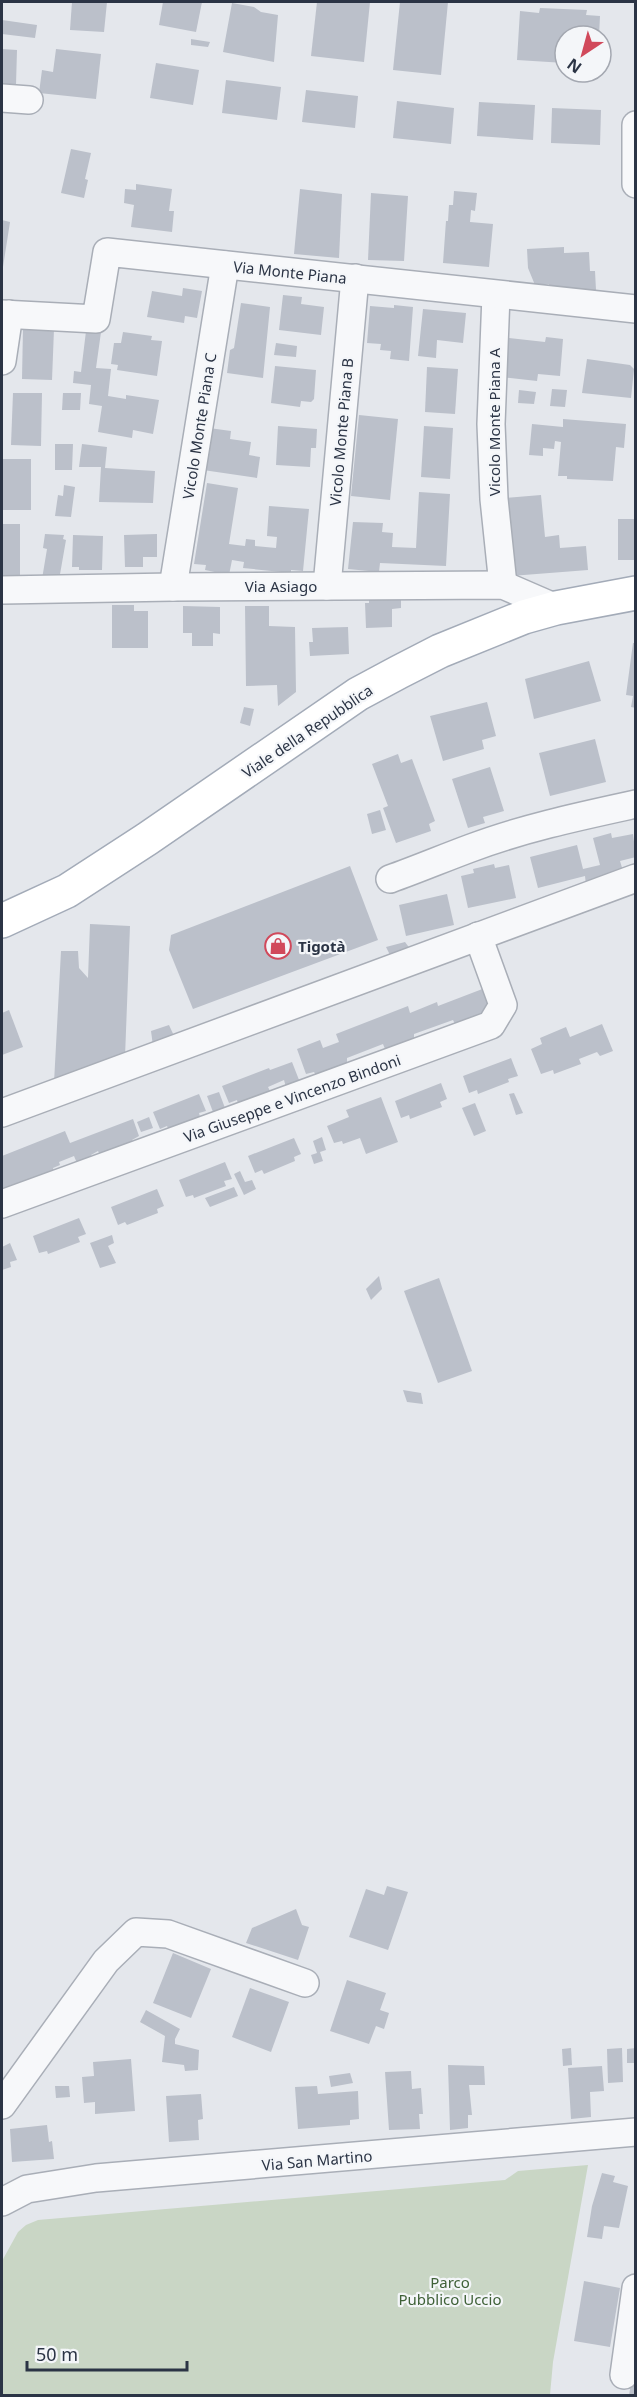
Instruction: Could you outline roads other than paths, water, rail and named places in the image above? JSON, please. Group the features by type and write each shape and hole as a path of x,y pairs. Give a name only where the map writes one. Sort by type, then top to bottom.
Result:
{"main road":[{"name":"Viale della Repubblica","path":"2,921 67,891 368,689 440,651 494,628 556,608 636,593"}],"street":[{"path":"2,98 29,100"},
{"path":"635,140 636,184"},
{"name":"Via Monte Piana","path":"5,314 96,319 107,252 636,309"},
{"name":"Vicolo Monte Piana C","path":"172,586 225,265"},
{"name":"Vicolo Monte Piana B","path":"327,586 355,279"},
{"name":"Vicolo Monte Piana A","path":"496,295 491,424 494,500 503,585"},
{"path":"2,360 5,314"},
{"name":"Via Asiago","path":"2,590 172,586 503,585 556,608"},
{"path":"390,879 498,839 584,815 636,804"},
{"path":"2,1113 636,878"},
{"name":"Via Giuseppe e Vincenzo Bindoni","path":"2,1204 491,1025 503,1005 478,936"},
{"path":"2,2105 106,1961 136,1932 168,1934 305,1983"},
{"name":"Via San Martino","path":"2,2202 27,2189 96,2178 636,2132"},
{"path":"624,2375 636,2289"}],"place":[{"name":"Tigotà","path":"278,946"}],"park label":[{"name":"Parco Pubblico Uccio","path":"450,2290"}]}
